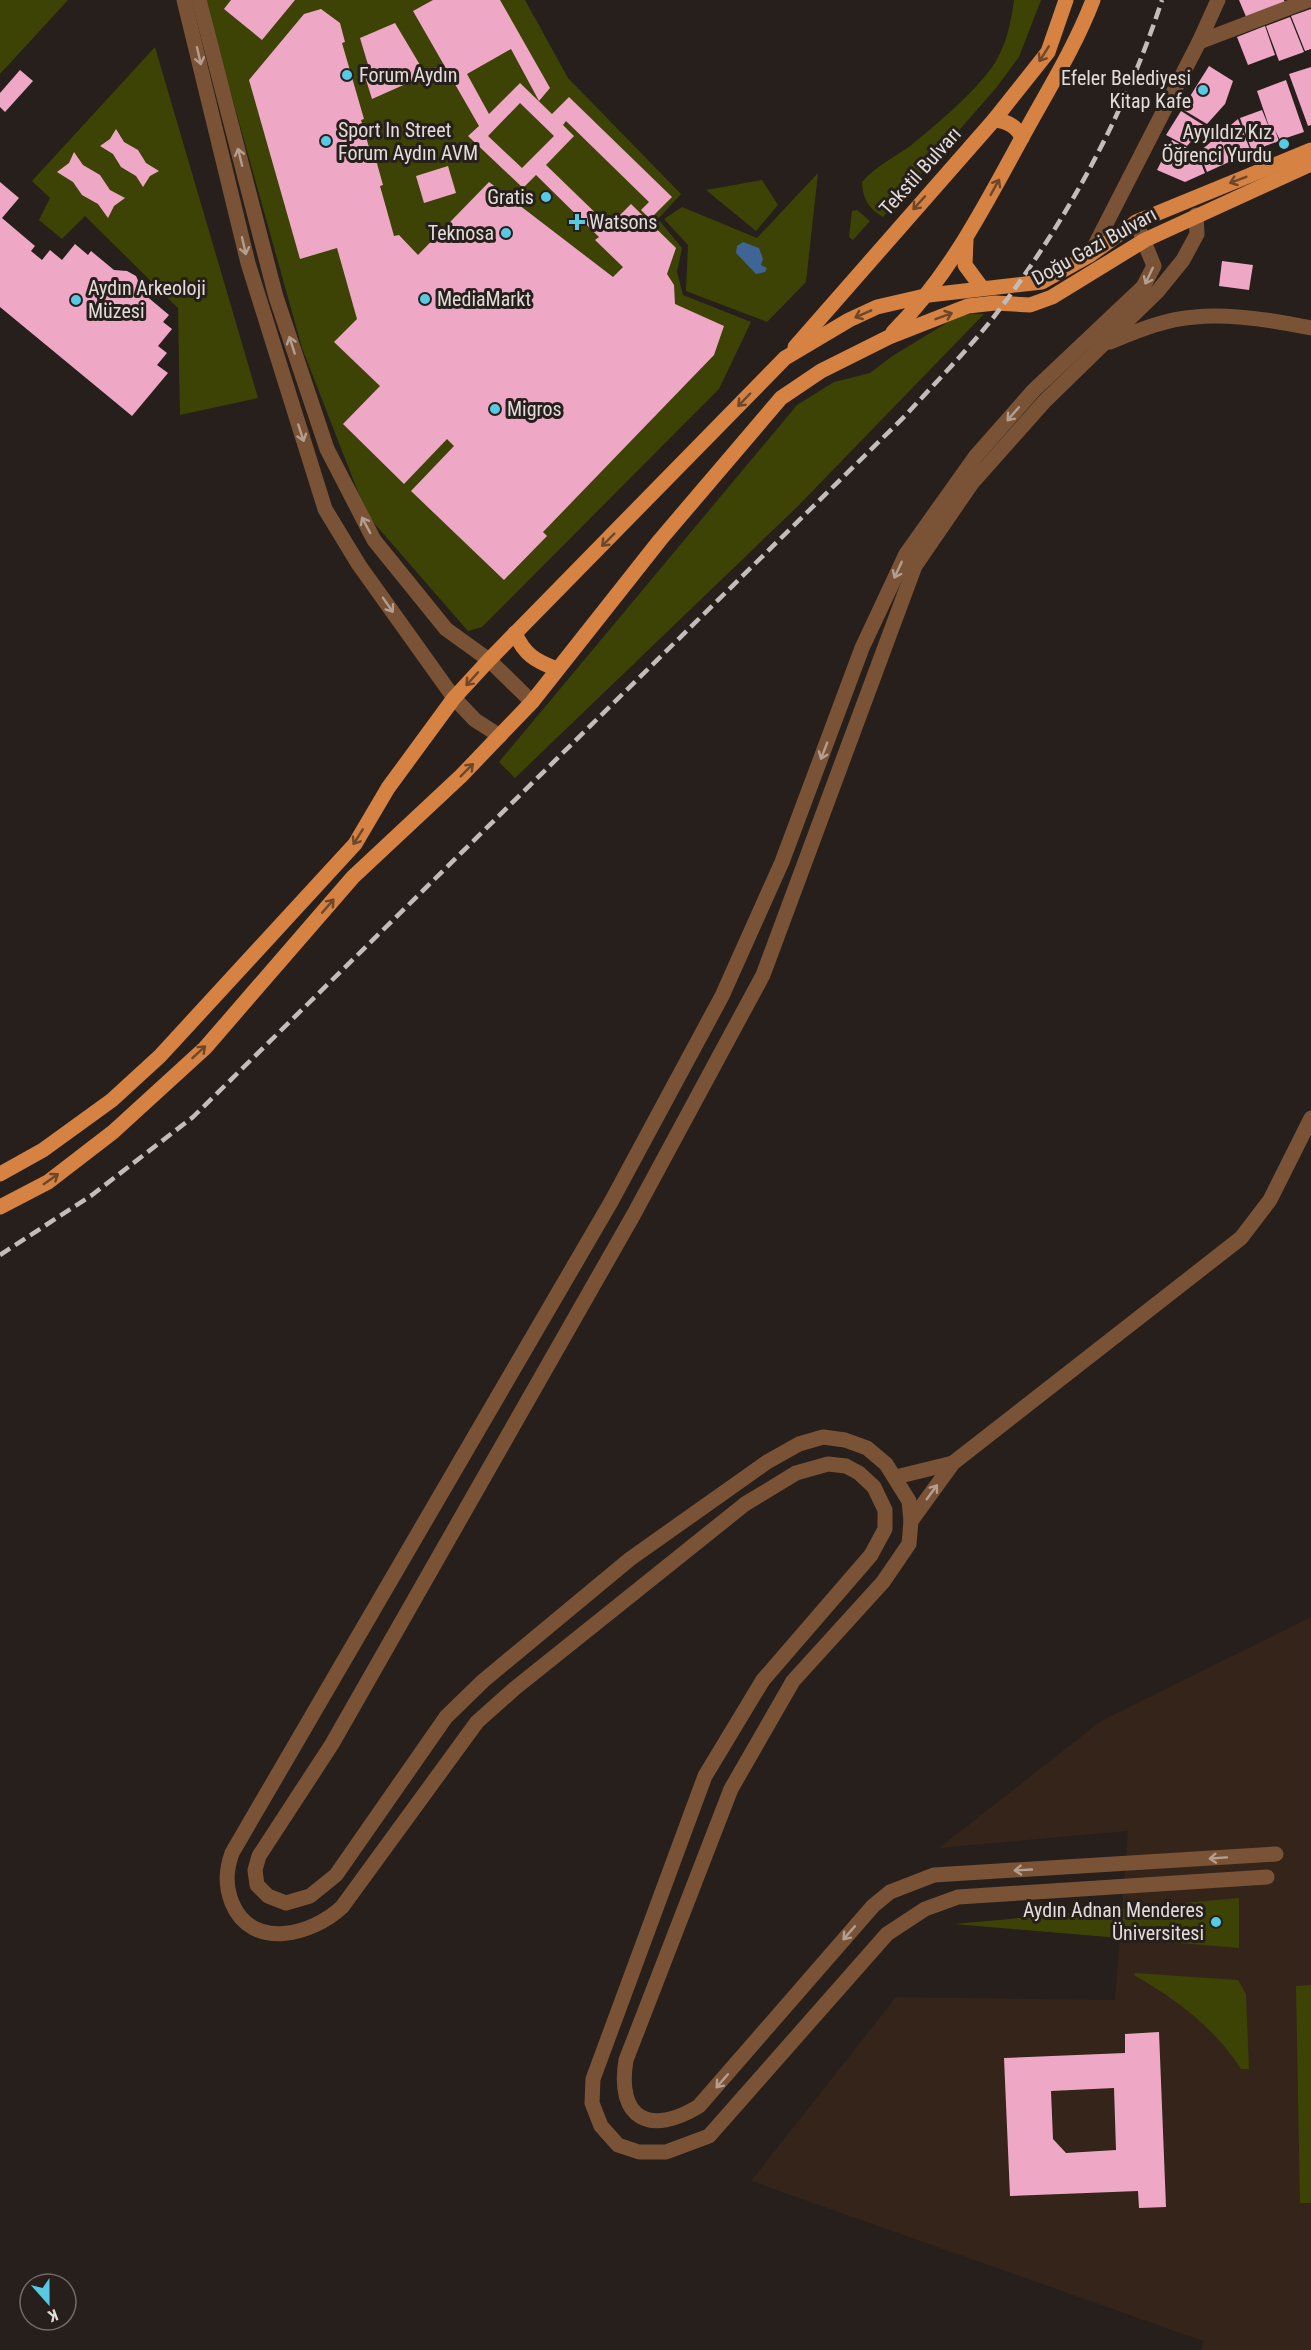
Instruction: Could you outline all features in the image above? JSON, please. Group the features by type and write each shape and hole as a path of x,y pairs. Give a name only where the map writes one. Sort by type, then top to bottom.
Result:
{"main road":[{"name":"Tekstil Bulvarı","path":"785,358 994,120 1048,52 1066,0"},
{"path":"0,1207 48,1182 76,1161 113,1132 205,1048 354,877 500,736 532,702 660,540 781,399 821,371 889,337 929,295 966,238 1022,138 1075,42 1094,0"},
{"path":"994,120 1004,121 1012,126 1022,138"},
{"path":"0,1174 43,1150 112,1100 160,1056 355,844 388,788 454,699 515,633 785,358 849,320 877,307 929,295 1042,282 1090,255 1136,222 1311,150"},
{"name":"Doğu Gazi Bulvarı","path":"889,337 968,306 995,303 1030,305 1052,297 1145,240 1311,164"},
{"path":"966,238 965,266 982,288"},
{"path":"515,633 522,649 537,662 557,669"}],"street":[{"path":"1090,255 1199,42 1218,0"},
{"path":"1199,42 1309,0"},
{"path":"193,6 276,297 327,449 374,540 446,629 489,660 532,702"},
{"path":"193,6 248,263 326,509 359,565 454,699 475,720 500,736"},
{"path":"1196,215 1197,234 1183,260 1157,292 1044,402 972,483 915,566 763,975 634,1214 338,1734 259,1856 255,1870 257,1885 268,1896 286,1903 310,1896 336,1875 446,1717 483,1681 630,1559 767,1462 799,1444 823,1437 845,1440 867,1448 896,1477 909,1501 911,1521 909,1544 883,1582 793,1681 731,1789 626,2060 623,2082 634,2113 645,2120 664,2121 682,2116 699,2106 873,1906 890,1892 934,1875 1276,1854"},
{"path":"1136,222 1154,266 1143,287 1033,391 975,457 906,554 862,648 782,862 722,996 611,1202 232,1853 227,1867 227,1883 236,1912 244,1923 259,1930 273,1934 287,1933 313,1927 329,1920 342,1907 477,1722 514,1689 745,1504 796,1473 828,1464 846,1466 859,1473 874,1487 885,1510 885,1529 871,1555 764,1680 705,1776 593,2079 592,2103 601,2126 618,2145 639,2152 666,2152 709,2136 887,1935 925,1909 958,1897 1267,1877"},
{"path":"1101,345 1150,325 1196,316 1276,321 1311,328"},
{"path":"911,1521 953,1463 1241,1238 1270,1200 1311,1118"},
{"path":"896,1477 953,1463"}],"shaded area":[{"name":"Aydın Adnan Menderes Üniversitesi","path":"1311,1617 1311,2350 1202,2350 1203,2341 751,2181 896,1997 1115,2000 1128,1831 939,1848 1101,1721"}],"green space":[{"path":"0,0 68,0 0,74"},
{"path":"205,0 525,0 568,78 681,194 658,219 682,248 677,272 683,295 751,322 719,389 482,627 468,631 367,515 302,348"},
{"path":"1014,0 1041,0 1019,57 996,88 883,217 867,202 862,182 910,146 980,83 1003,47"},
{"path":"155,47 258,398 180,415 178,308 85,216 62,239 39,220 50,198 32,181"},
{"path":"818,173 806,282 767,322 686,291 688,245 664,219 682,207 757,238"},
{"path":"762,180 778,205 756,231 706,190"},
{"path":"857,210 870,221 853,240 849,237 852,211"},
{"path":"984,314 798,506 515,778 499,762 797,405 834,382 870,373 891,357 958,316"},
{"path":"1239,1898 1239,1948 954,1924"},
{"path":"1135,1973 1238,1980 1246,1994 1249,2069 1241,2069 1207,2027 1165,1994 1134,1975"},
{"path":"1311,1985 1311,2203 1300,2203 1296,1986"}],"water":[{"path":"743,242 759,248 763,259 761,265 767,268 765,272 756,274 736,253 737,246"}],"building":[{"path":"231,0 295,0 262,40 224,9"},
{"path":"433,0 500,0 550,88 539,101 511,49 467,74 489,114 520,83 552,114 569,97 672,197 650,219 641,210 649,202 566,121 563,125 574,136 546,165 609,226 631,204 676,248 667,274 674,285 675,304 724,326 714,355 543,532 547,536 504,580 411,491 454,446 447,439 404,484 343,424 380,386 334,342 357,319 337,248 300,259 249,80 304,14 321,9 340,23 345,42 342,43 364,119 361,120 373,161 376,160 383,185 380,186 394,236 399,235 418,255 489,182 613,277 623,267 595,240 599,237 536,175 523,188 468,136 479,126 413,11","holes":["520,103 554,136 522,168 488,136"]},
{"path":"1239,0 1284,0 1285,3 1247,19"},
{"path":"1311,9 1311,49 1305,51 1291,16"},
{"path":"1290,17 1304,52 1279,61 1266,26"},
{"path":"395,23 426,75 372,99 363,70 369,68 360,38"},
{"path":"1265,26 1275,55 1248,65 1237,37"},
{"path":"1209,66 1233,81 1225,104 1207,124 1182,109"},
{"path":"1311,67 1311,125 1308,126 1289,74"},
{"path":"20,70 33,81 5,112 0,107 0,93"},
{"path":"1286,80 1304,132 1280,140 1275,130 1279,141 1252,151 1240,118 1262,110 1271,132 1257,91"},
{"path":"1181,111 1205,126 1187,146 1166,135"},
{"path":"1238,119 1251,152 1207,172 1199,152"},
{"path":"116,129 124,142 138,150 146,163 159,171 150,176 143,187 136,176 121,167 113,154 100,146 110,139"},
{"path":"1172,140 1187,148 1184,156 1190,159 1197,153 1205,173 1185,182 1157,170"},
{"path":"74,152 83,165 100,175 110,190 125,198 114,206 108,218 98,204 82,195 73,182 57,172 69,163"},
{"path":"448,166 456,193 424,203 416,176"},
{"name":"Aydın Arkeoloji Müzesi","path":"0,182 19,198 2,218 35,246 31,251 42,260 50,250 62,260 75,244 88,255 91,251 114,270 127,271 136,276 144,294 169,315 163,322 172,329 158,346 167,353 157,365 168,373 132,416 0,307"},
{"path":"1222,261 1253,265 1249,290 1219,286"},
{"path":"1159,2032 1166,2207 1139,2208 1138,2191 1010,2196 1004,2058 1125,2053 1125,2034","holes":["1114,2088 1116,2150 1066,2153 1053,2139 1051,2091"]}],"railway":[{"path":"0,1255 92,1195 193,1117 905,416 950,368 1020,282 1069,206 1112,126 1162,0"}],"place":[{"name":"Forum Aydın","path":"347,75"},
{"name":"Efeler Belediyesi Kitap Kafe","path":"1203,90"},
{"name":"Sport In Street Forum Aydın AVM","path":"326,141"},
{"name":"Ayyıldız Kız Öğrenci Yurdu","path":"1284,144"},
{"name":"Gratis","path":"546,197"},
{"name":"Watsons","path":"577,222"},
{"name":"Teknosa","path":"506,233"},
{"name":"MediaMarkt","path":"425,299"},
{"name":"Aydın Arkeoloji Müzesi","path":"76,300"},
{"name":"Migros","path":"495,409"},
{"name":"Aydın Adnan Menderes Üniversitesi","path":"1216,1922"}]}
